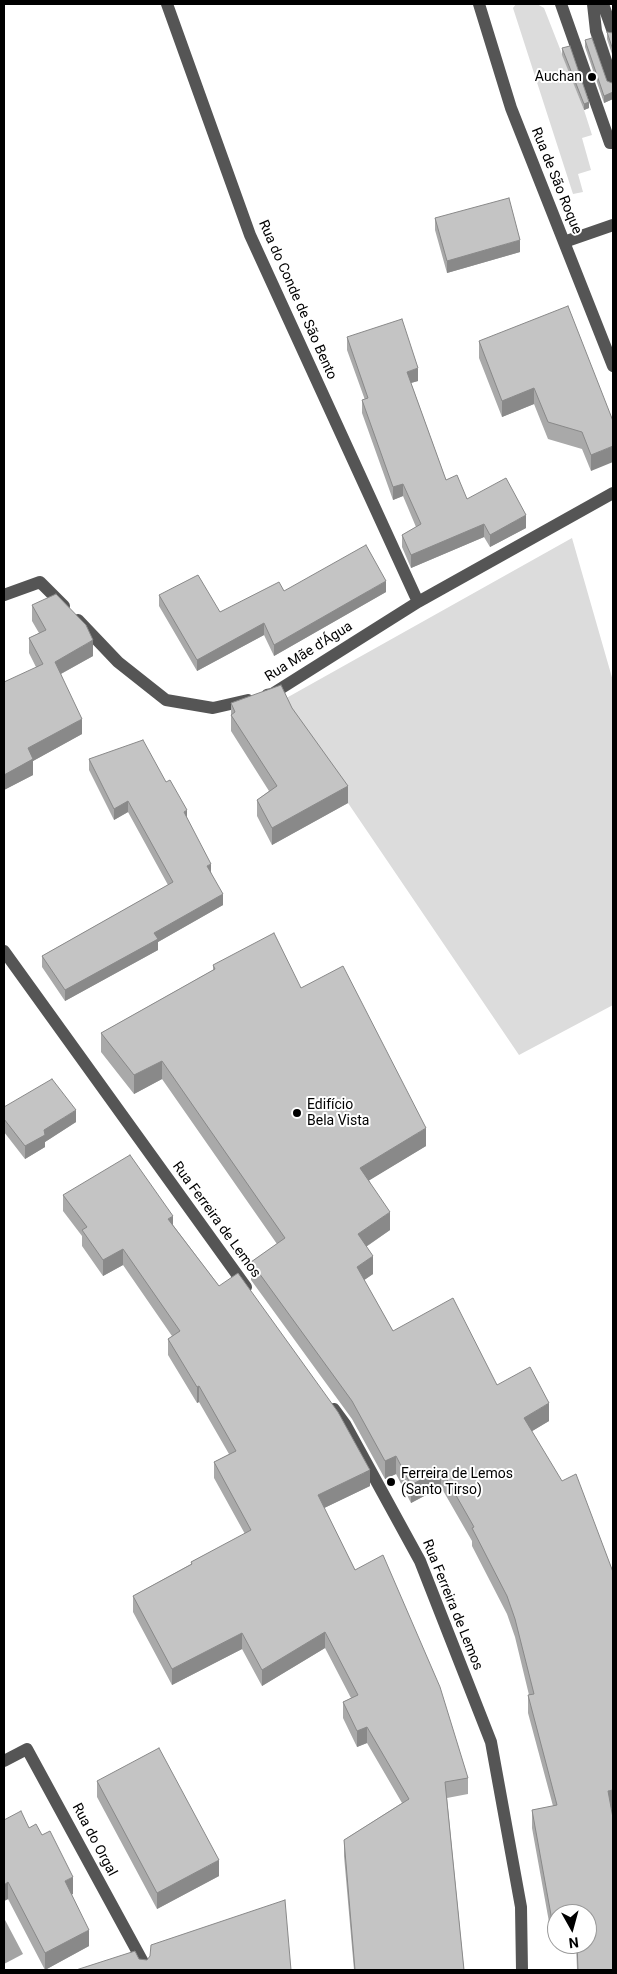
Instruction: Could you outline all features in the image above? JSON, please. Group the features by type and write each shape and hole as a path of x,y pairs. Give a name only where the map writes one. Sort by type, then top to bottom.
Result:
{"street":[{"name":"Rua do Conde de São Bento","path":"168,4 250,235 418,602"},
{"name":"Rua de São Roque","path":"479,4 511,108 613,366"},
{"path":"561,4 610,143 613,143"},
{"path":"593,4 596,31 613,82"},
{"path":"603,4 613,32"},
{"path":"564,242 613,225"},
{"name":"Rua Mãe d'Água","path":"4,595 40,582 118,662 166,700 212,708 272,694 418,602 613,493"},
{"name":"Rua Ferreira de Lemos","path":"4,951 252,1296"},
{"name":"Rua Ferreira de Lemos","path":"328,1400 345,1424 420,1561 491,1742 521,1908 522,1970"},
{"name":"Rua do Orgal","path":"4,1761 28,1749 143,1962 143,1970"}],"shaded area":[{"path":"516,4 537,4 544,8 584,110 592,135 582,138 591,170 578,174 583,192 573,194 513,8"},
{"path":"572,538 613,681 613,1005 519,1055 348,803 292,724 281,701"},
{"path":"4,1918 23,1954 4,1964"}],"building":[{"path":"607,32 613,33 613,50"},
{"path":"592,38 607,81 613,83 613,92 604,96 585,40"},
{"path":"570,46 589,102 584,104 562,48"},
{"path":"509,198 520,240 447,261 435,218"},
{"path":"568,306 613,421 613,446 591,455 582,432 548,422 534,388 502,401 479,341"},
{"path":"402,319 418,368 407,372 446,480 457,475 467,499 506,478 526,515 490,535 484,524 411,555 402,535 421,524 403,484 393,487 362,400 368,398 347,337"},
{"path":"366,545 386,581 274,645 264,623 197,660 159,595 198,575 220,612 279,582 284,591"},
{"path":"56,594 86,625 93,640 55,662 82,719 28,748 33,759 4,775 4,682 43,664 29,638 46,630 32,605"},
{"path":"281,685 292,708 348,786 272,828 257,800 277,786 231,715 235,712 231,703"},
{"path":"143,740 166,782 170,780 187,810 184,812 211,864 207,866 223,894 154,933 158,939 65,990 42,956 173,882 128,801 114,809 89,759"},
{"path":"274,933 301,988 343,966 426,1128 360,1168 390,1212 358,1234 373,1256 357,1267 393,1331 453,1298 497,1385 530,1367 549,1403 524,1418 562,1481 576,1474 613,1572 613,1790 608,1791 613,1818 613,1970 578,1970 577,1954 597,1954 597,1904 549,1904 532,1810 557,1805 528,1695 534,1694 515,1619 507,1596 472,1528 474,1527 441,1469 411,1485 396,1456 385,1461 352,1401 251,1262 285,1238 162,1061 134,1075 101,1033 215,969 213,965"},
{"path":"52,1079 76,1110 44,1130 45,1135 25,1146 4,1119 4,1107"},
{"path":"130,1155 173,1216 168,1219 219,1286 238,1273 338,1412 370,1470 318,1495 355,1570 383,1555 440,1687 468,1778 445,1782 464,1970 355,1970 344,1840 409,1799 367,1727 357,1731 343,1702 358,1695 325,1632 262,1670 242,1633 172,1669 133,1596 251,1530 214,1462 236,1451 199,1386 197,1387 168,1339 180,1331 123,1249 103,1260 82,1230 87,1227 63,1195"},
{"path":"159,1748 219,1860 157,1893 97,1781"},
{"path":"21,1811 29,1828 36,1824 42,1835 50,1831 73,1877 65,1881 89,1930 45,1953 8,1882 4,1885 4,1820"},
{"path":"285,1900 291,1970 76,1970 135,1951 139,1959 147,1960 150,1956 151,1945"}],"place":[{"name":"Auchan","path":"592,77"},
{"name":"Edifício Bela Vista","path":"297,1113"},
{"name":"Ferreira de Lemos (Santo Tirso)","path":"391,1482"}]}
